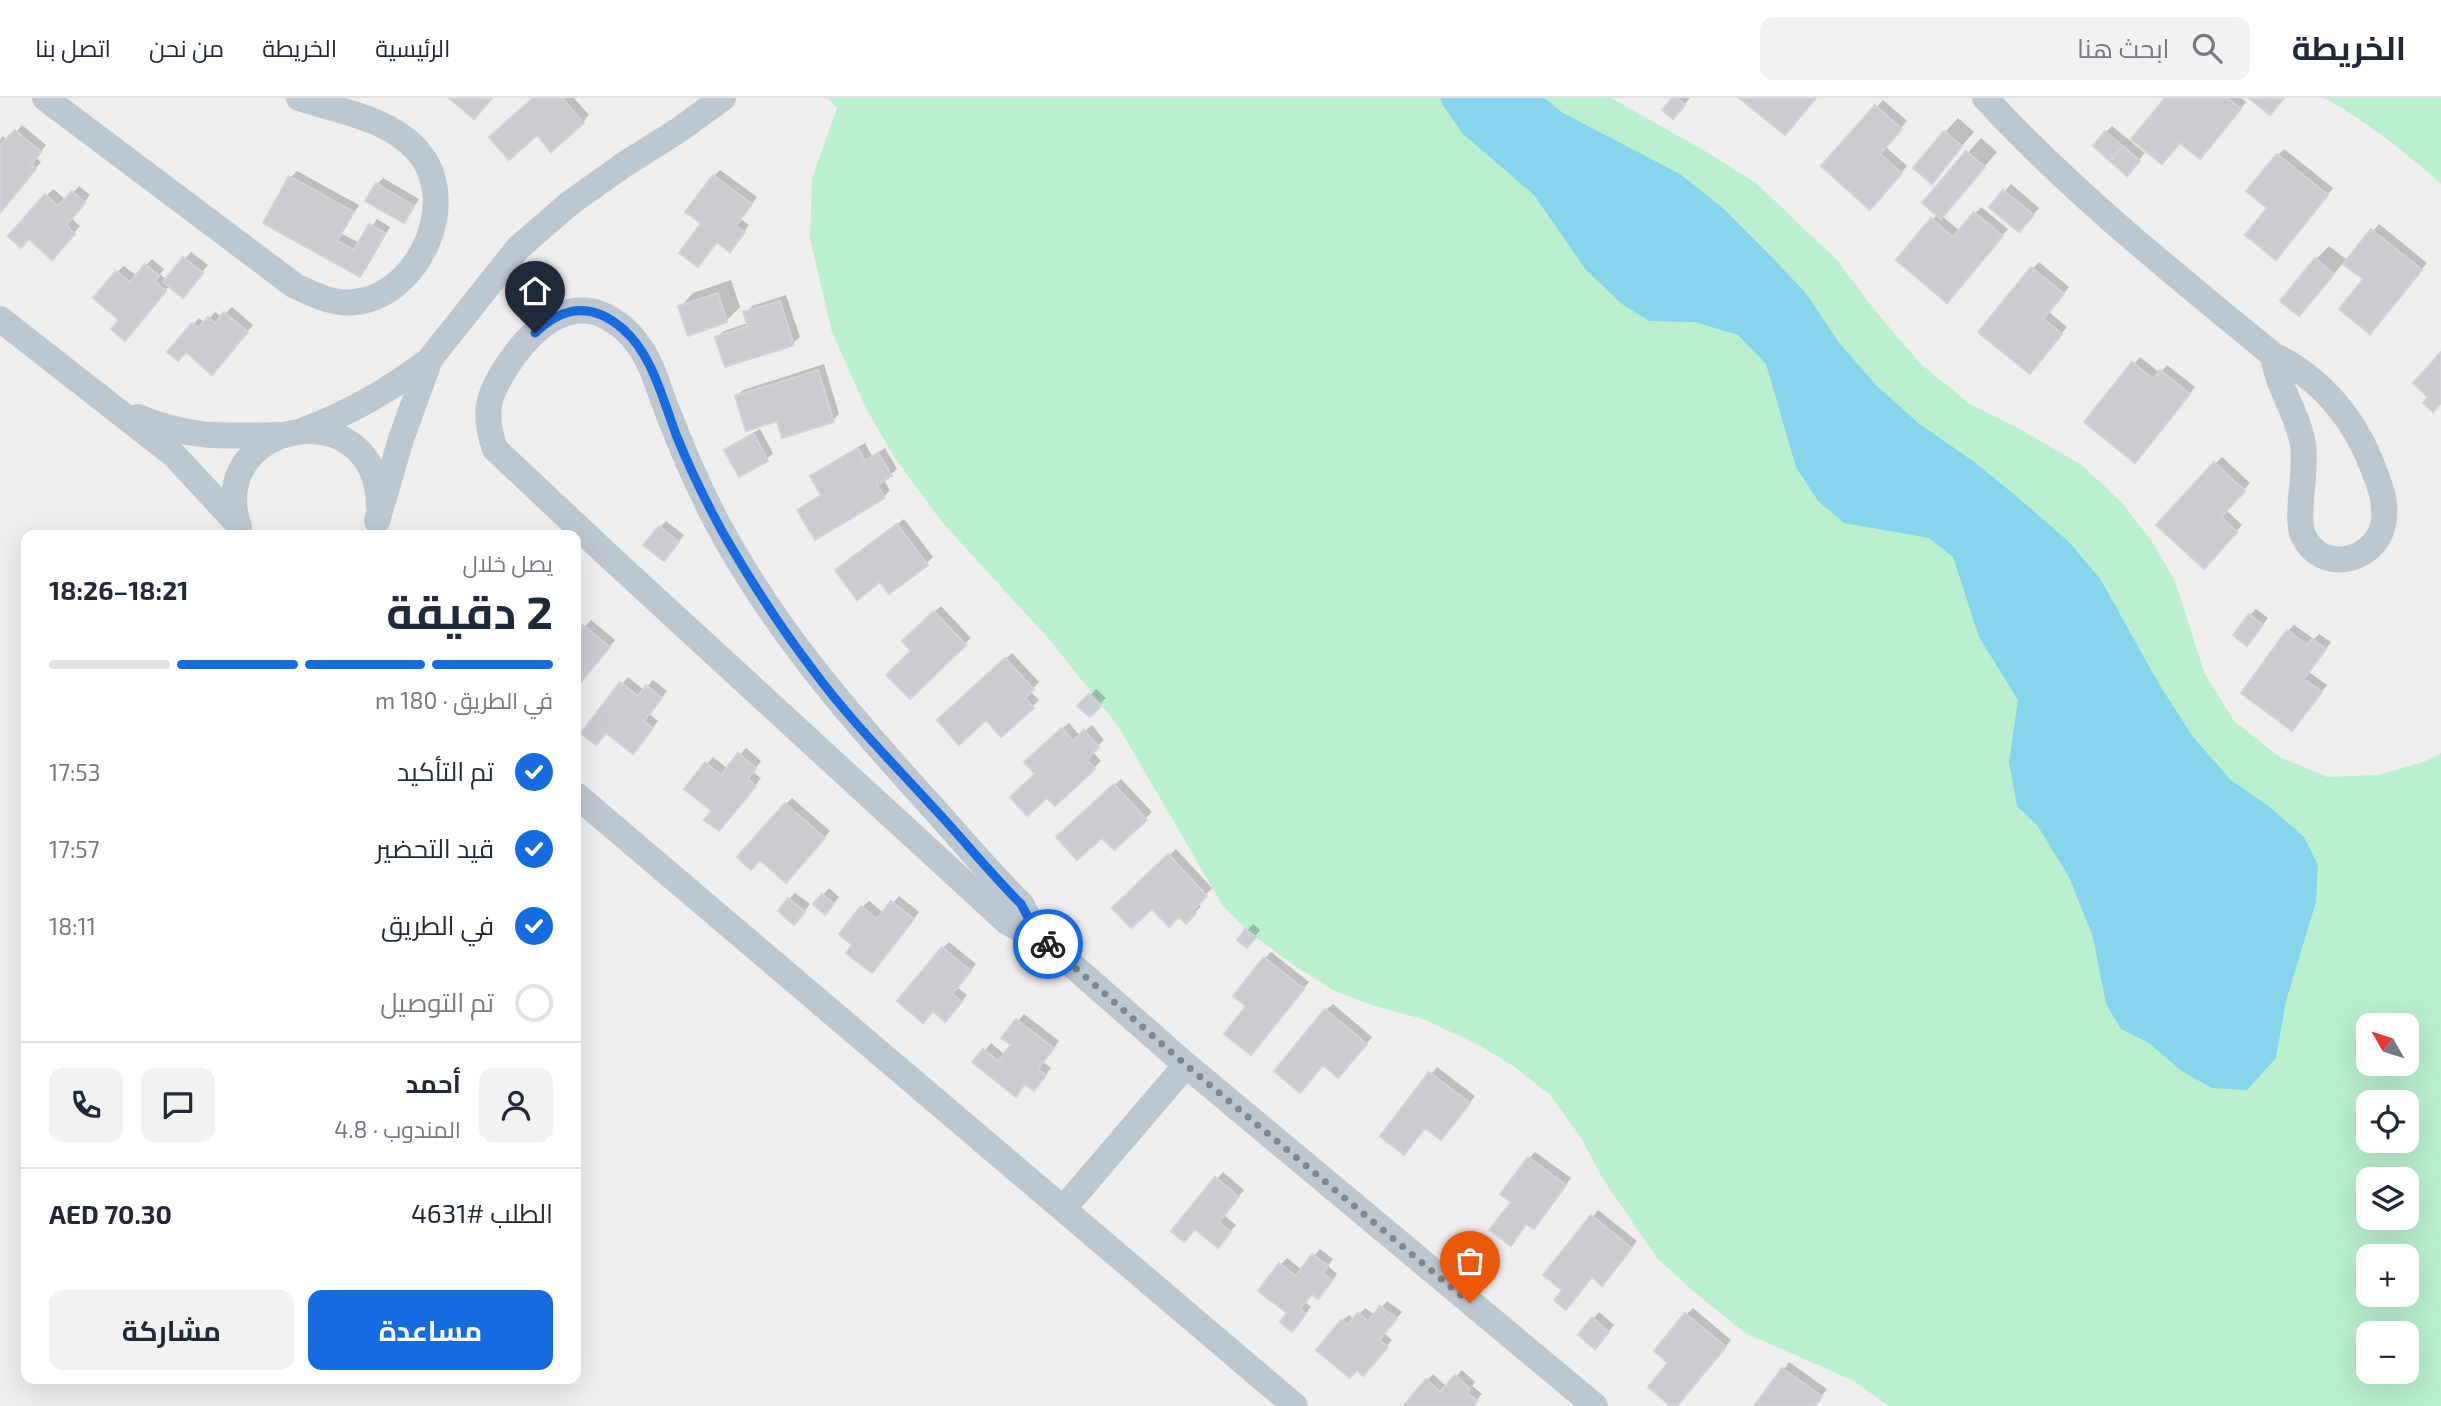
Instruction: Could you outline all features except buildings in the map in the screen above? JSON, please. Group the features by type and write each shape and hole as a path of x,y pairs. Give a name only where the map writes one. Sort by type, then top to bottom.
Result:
{"street":[{"path":"45,98 295,286 325,300 357,302 387,291 411,268 426,246 435,222 437,196 430,171 417,149 397,132 366,119 299,98"},
{"path":"239,529 234,505 236,487 252,456 265,444 337,418 370,401 430,359 529,239 570,203 723,98"},
{"path":"1985,98 2054,168 2123,231 2273,355 2302,371 2335,403 2368,454 2385,505 2378,539 2368,551 2353,559 2337,560 2322,555 2311,548 2303,537 2300,524 2305,471 2303,444 2297,418 2278,381 2273,355"},
{"path":"581,530 495,449 487,427 488,404 499,377 515,354 549,320 566,312 586,309 605,316 622,327 647,359 685,456 722,531 765,603 813,671 866,735 1021,904 1031,929 1186,1065 1595,1406"},
{"path":"0,319 174,455 239,529"},
{"path":"375,530 401,439 430,359"},
{"path":"108,404 159,426 195,435 327,433 339,438 359,452 373,472 379,509 375,530"},
{"path":"581,530 1007,922 1019,928 1031,929"},
{"path":"581,799 1295,1406"},
{"path":"1064,1209 1186,1065"}],"green space":[{"path":"827,98 1611,98 1756,183 1836,259 1877,313 1922,365 1970,404 2020,429 2083,466 2121,502 2151,540 2175,581 2204,672 2234,721 2280,757 2327,777 2377,775 2424,762 2441,753 2441,1406 1889,1406 1854,1381 1745,1333 1657,1258 1603,1179 1580,1136 1550,1095 1512,1065 1477,1044 1423,1019 1336,992 1250,933 1223,906 1118,726 1049,639 941,521 893,455 866,408 832,332 810,239 812,179 837,108"},
{"path":"2325,98 2441,98 2441,184 2385,138"}],"water":[{"path":"1441,98 1544,98 1563,113 1680,174 1724,209 1805,292 1840,344 1877,386 1918,423 1973,461 2015,495 2069,542 2101,580 2159,684 2193,737 2231,780 2271,808 2304,837 2318,865 2316,902 2286,1001 2276,1058 2247,1090 2212,1088 2180,1070 2149,1043 2121,1029 2106,1004 2093,937 2069,877 2037,825 2017,806 2009,762 2018,700 1979,637 1953,557 1929,538 1844,523 1818,501 1796,467 1766,364 1738,335 1695,322 1649,321 1622,304 1586,270 1534,195 1463,134 1442,104"}],"way so far":[{"path":"1048,944 1186,1065 1470,1303"}],"route":[{"path":"535,333 549,320 566,312 586,309 605,316 622,327 636,342 647,359 685,456 722,531 765,603 813,671 866,735 1021,904 1031,929 1048,944"}]}
